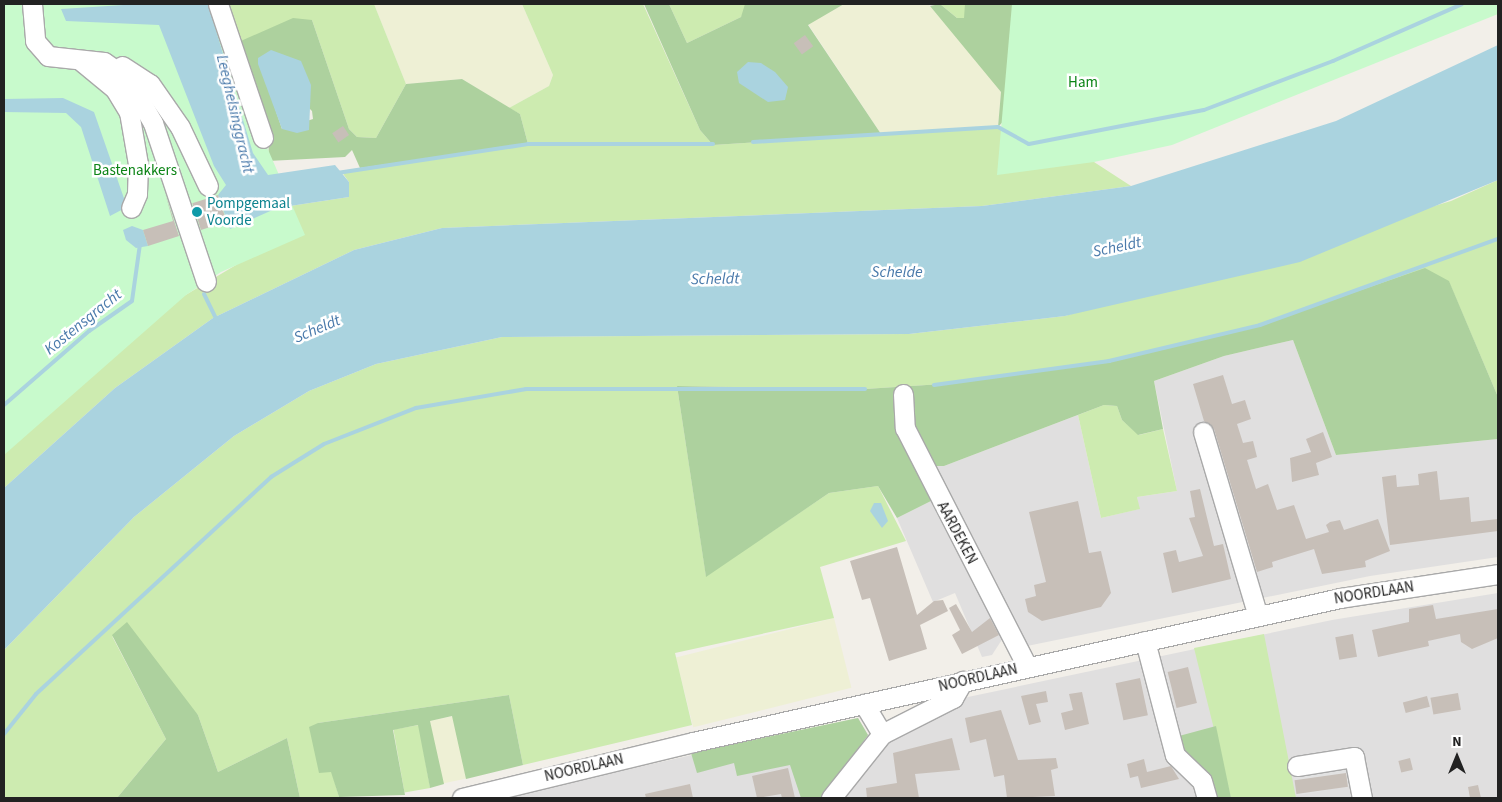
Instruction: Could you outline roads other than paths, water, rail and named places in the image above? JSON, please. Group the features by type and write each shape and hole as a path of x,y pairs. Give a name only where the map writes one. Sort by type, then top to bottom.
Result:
{"street":[{"path":"32,4 35,41 48,56 130,67 150,84 180,127 208,186"},
{"path":"218,4 263,138"},
{"path":"81,61 115,89 128,112 138,164 137,194 131,208"},
{"path":"104,62 127,78 153,123 206,281"},
{"name":"AARDEKEN","path":"903,394 906,428 1027,666"},
{"path":"1202,432 1258,616"},
{"name":"NOORDLAAN","path":"462,798 1027,666 1258,616 1498,574"},
{"path":"1145,641 1175,755 1202,781 1207,798"},
{"path":"830,798 882,734 952,698 963,681"},
{"path":"864,704 882,734"},
{"path":"1296,766 1354,757 1362,798"}],"water":[{"name":"Leeghelsinggracht","path":"139,4 208,4 253,153 268,175 335,165 349,182 349,197 277,208 230,229 218,195 226,185 214,166 159,25 66,21 61,9"},
{"name":"Schelde","path":"1498,45 1498,180 1300,262 1065,316 909,334 502,337 376,364 309,391 234,436 134,517 4,650 4,488 115,388 213,318 354,250 442,228 982,206 1131,186 1336,121"},
{"path":"271,50 301,61 311,85 309,130 297,133 282,129 258,64 258,58"},
{"path":"748,62 761,63 775,72 788,87 785,100 768,102 739,83 737,72"},
{"path":"63,98 94,112 127,207 110,216 81,127 66,113 4,112 4,99"},
{"path":"132,226 143,230 148,246 136,248 126,240 123,230"},
{"path":"874,503 881,503 888,521 882,528 870,511"}],"waterway":[{"path":"753,142 998,127 1029,144 1204,110 1333,61 1462,4"},
{"path":"337,173 528,144 713,144"},
{"path":"934,385 1109,361 1260,325 1498,239"},
{"name":"Kostensgracht","path":"4,405 89,331 132,301 140,244"},
{"path":"204,294 217,321"},
{"path":"4,734 36,694 271,477 324,444 416,408 526,389 865,389"}],"place":[{"name":"Pompgemaal Voorde","path":"197,212"}],"park label":[{"name":"Ham","path":"1083,83"},
{"name":"Bastenakkers","path":"135,171"}],"water label":[{"name":"Scheldt","path":"1117,247"},
{"name":"Scheldt","path":"715,279"},
{"name":"Scheldt","path":"317,329"}]}
